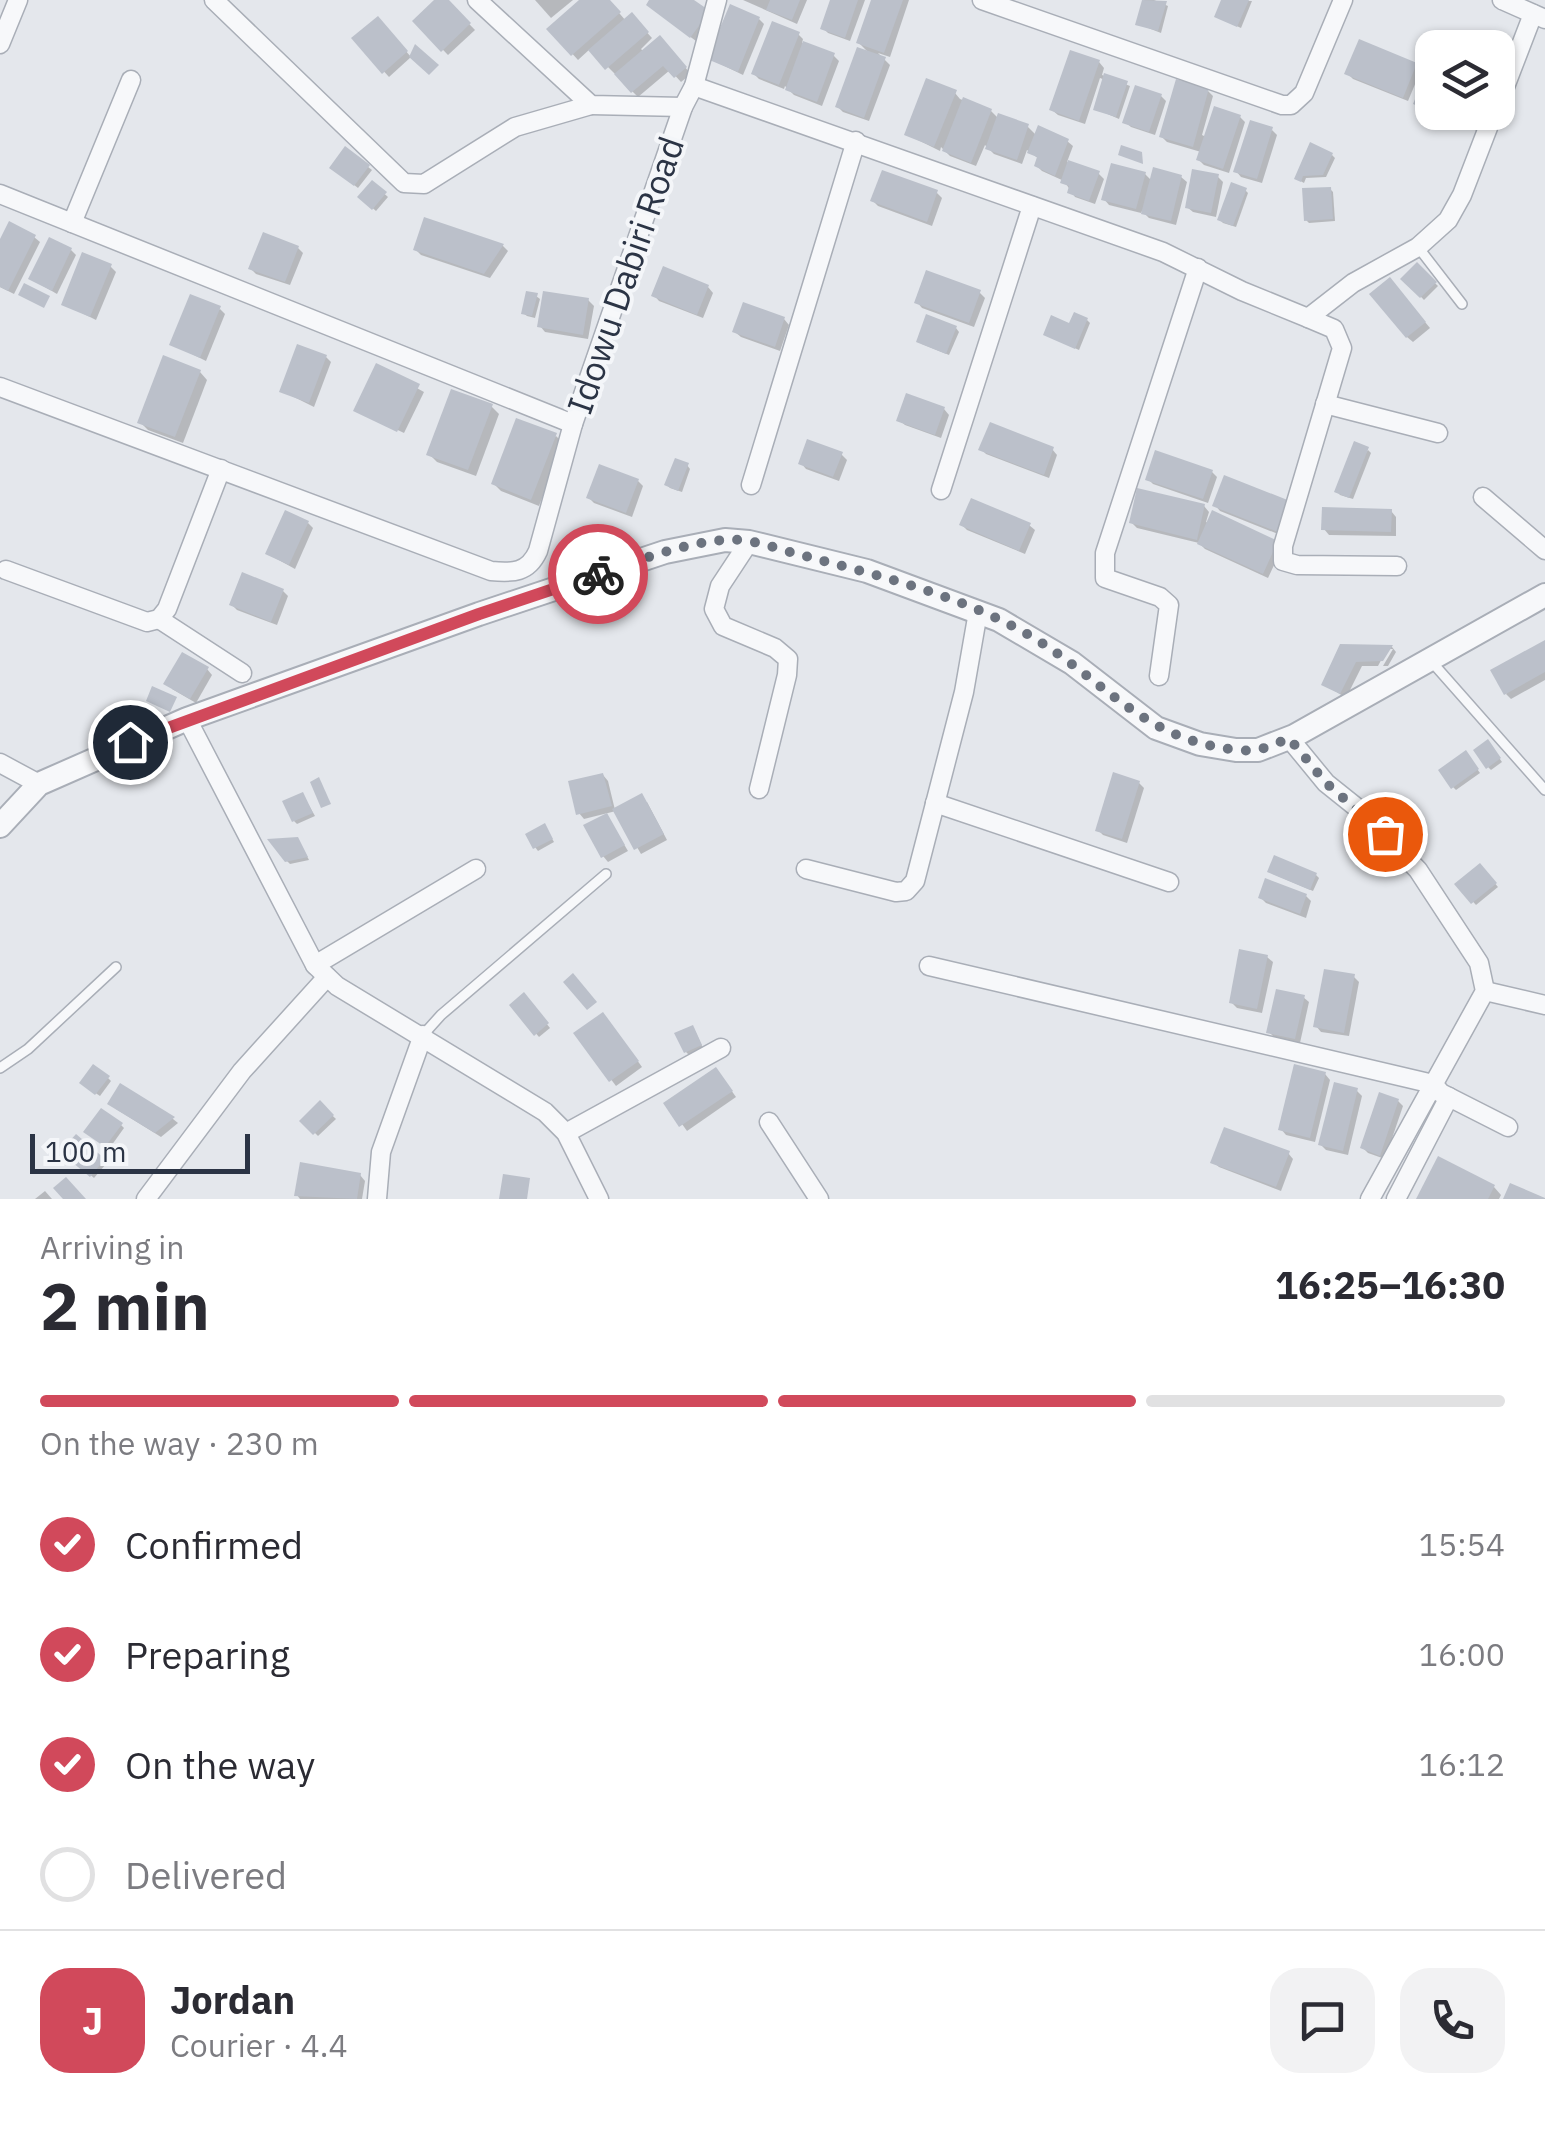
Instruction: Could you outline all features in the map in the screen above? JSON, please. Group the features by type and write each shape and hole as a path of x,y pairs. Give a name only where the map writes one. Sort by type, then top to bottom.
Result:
{"street":[{"path":"0,44 18,0"},
{"path":"214,0 381,162 404,183 412,185 424,184 515,127 590,106 683,107"},
{"path":"476,0 590,106"},
{"name":"Idowu Dabiri Road","path":"221,470 491,571 522,571 533,563 573,424 683,107 694,86 717,0"},
{"path":"982,0 1291,105 1304,93 1342,0"},
{"path":"1502,0 1539,17 1515,69"},
{"path":"72,223 130,80"},
{"path":"694,86 1163,252 1242,291 1334,329 1342,348 1283,546 1282,561 1298,565 1397,566"},
{"path":"1308,318 1353,283 1418,246 1454,212 1487,130"},
{"path":"752,486 856,141"},
{"path":"0,194 573,424"},
{"path":"942,490 1032,206"},
{"path":"1159,676 1169,604 1160,597 1105,578 1105,553 1198,268"},
{"path":"0,387 221,470 167,609 159,619 148,622 6,570"},
{"path":"1325,404 1438,433"},
{"path":"1483,497 1545,550"},
{"path":"0,826 39,784 186,719 665,552 724,540 748,542 867,571 978,612 1045,644 1156,728 1200,744 1236,750 1258,750 1289,738 1545,595"},
{"path":"748,542 720,586 714,609 722,626 775,648 788,658 759,788"},
{"path":"806,869 896,892 906,891 914,881 964,692 978,612"},
{"path":"159,619 242,673"},
{"path":"186,719 321,971 337,986 544,1112 566,1133 599,1199"},
{"path":"1289,738 1326,783 1361,811 1418,870 1479,963 1485,991 1370,1199"},
{"path":"0,762 39,784"},
{"path":"935,802 1170,882"},
{"path":"146,1199 321,971 476,869"},
{"path":"929,966 1433,1084 1449,1097 1508,1127"},
{"path":"1485,991 1545,1005"},
{"path":"376,1199 381,1152 423,1035"},
{"path":"566,1133 721,1048"},
{"path":"1396,1199 1449,1097"},
{"path":"769,1122 820,1199"}],"lane":[{"path":"1418,246 1462,304"},
{"path":"1431,661 1545,790"},
{"path":"423,1035 441,1015 606,874"},
{"path":"0,1068 28,1049 116,967"}],"building":[{"path":"434,0 449,0 471,23 441,52 412,21"},
{"path":"579,0 610,0 621,12 571,56 546,29"},
{"path":"649,0 694,0 710,11 690,38 646,5"},
{"path":"770,0 800,0 792,20 766,10"},
{"path":"830,0 858,0 845,38 820,29"},
{"path":"871,0 903,0 884,53 856,43"},
{"path":"1142,0 1167,1 1158,31 1135,25"},
{"path":"1221,0 1249,0 1237,27 1214,17"},
{"path":"730,4 760,17 738,72 707,59"},
{"path":"632,12 649,32 605,70 588,50"},
{"path":"378,16 408,51 382,74 351,38"},
{"path":"772,21 800,32 779,85 751,74"},
{"path":"660,35 687,67 674,78 663,66 631,93 614,74"},
{"path":"1359,39 1415,62 1403,98 1344,74"},
{"path":"803,41 835,53 817,102 785,90"},
{"path":"415,44 439,65 429,75 409,57"},
{"path":"857,47 886,57 864,118 835,107"},
{"path":"1070,50 1100,60 1079,121 1049,110"},
{"path":"1104,73 1128,81 1116,117 1093,110"},
{"path":"926,78 957,90 934,147 904,135"},
{"path":"1176,79 1209,88 1193,147 1159,137"},
{"path":"1135,85 1162,94 1149,132 1122,123"},
{"path":"963,97 992,109 971,163 942,151"},
{"path":"1214,106 1241,115 1223,169 1196,160"},
{"path":"998,113 1029,124 1017,160 985,149"},
{"path":"1250,120 1273,127 1257,179 1233,172"},
{"path":"1038,125 1069,139 1055,176 1034,166 1037,157 1027,153"},
{"path":"1310,142 1333,153 1323,175 1303,176 1301,182 1294,179"},
{"path":"1121,145 1142,152 1143,164 1118,155"},
{"path":"345,146 370,165 354,186 329,168"},
{"path":"1068,160 1100,171 1089,201 1067,193 1069,186 1060,183"},
{"path":"1111,163 1146,172 1136,209 1101,200"},
{"path":"1153,167 1182,175 1171,221 1141,214"},
{"path":"1192,169 1219,174 1211,213 1185,208"},
{"path":"882,170 938,190 927,222 870,201"},
{"path":"372,180 387,192 372,210 357,197"},
{"path":"1231,182 1247,188 1233,226 1217,220"},
{"path":"1331,187 1333,219 1304,221 1302,188"},
{"path":"424,217 504,244 484,274 413,250"},
{"path":"9,221 36,235 8,291 0,287 0,239"},
{"path":"263,232 299,246 285,282 248,269"},
{"path":"49,237 72,248 52,291 28,279"},
{"path":"82,252 112,264 90,317 61,305"},
{"path":"1417,262 1437,282 1420,298 1400,279"},
{"path":"663,266 709,285 697,315 651,296"},
{"path":"926,270 981,290 969,323 914,303"},
{"path":"1390,277 1426,322 1406,338 1369,294"},
{"path":"24,283 50,296 44,308 18,295"},
{"path":"526,291 538,293 532,316 521,314"},
{"path":"543,291 589,298 583,335 537,327"},
{"path":"190,294 221,306 200,358 169,345"},
{"path":"743,302 785,317 775,347 732,332"},
{"path":"1074,312 1088,318 1075,349 1043,335 1051,315 1069,323"},
{"path":"926,314 957,326 946,354 916,342"},
{"path":"297,344 327,355 309,403 279,392"},
{"path":"163,355 201,370 175,437 137,423"},
{"path":"376,363 420,384 397,432 353,411"},
{"path":"451,389 493,404 468,470 426,455"},
{"path":"906,393 945,407 935,435 896,421"},
{"path":"516,418 557,433 531,500 491,484"},
{"path":"990,422 1054,447 1044,475 978,450"},
{"path":"807,439 843,452 833,477 798,464"},
{"path":"1354,441 1369,447 1349,498 1334,492"},
{"path":"1155,450 1213,470 1203,499 1145,480"},
{"path":"675,458 689,463 678,491 664,485"},
{"path":"599,464 639,479 626,513 586,498"},
{"path":"1224,475 1290,501 1278,532 1212,506"},
{"path":"1137,488 1205,504 1197,540 1129,523"},
{"path":"971,498 1031,523 1019,551 959,525"},
{"path":"1322,507 1392,509 1391,532 1321,530"},
{"path":"285,510 309,521 289,565 265,554"},
{"path":"1212,510 1278,541 1263,574 1197,544"},
{"path":"242,572 284,589 271,622 229,605"},
{"path":"1545,640 1545,672 1504,695 1490,670"},
{"path":"1340,644 1393,645 1383,661 1356,662 1340,694 1321,685"},
{"path":"182,652 209,667 190,699 163,684"},
{"path":"152,686 177,697 170,712 146,701"},
{"path":"1488,739 1501,758 1486,769 1473,750"},
{"path":"1466,750 1479,769 1451,789 1438,770"},
{"path":"1113,772 1140,781 1122,839 1095,831"},
{"path":"603,773 612,806 576,815 568,781"},
{"path":"319,777 331,804 321,808 310,782"},
{"path":"303,792 313,813 292,822 282,801"},
{"path":"642,793 664,834 634,850 612,809"},
{"path":"607,813 625,845 601,858 583,825"},
{"path":"545,823 553,839 533,849 525,834"},
{"path":"298,837 308,857 285,862 267,839"},
{"path":"1274,855 1317,873 1310,890 1267,872"},
{"path":"1480,863 1497,883 1471,904 1454,884"},
{"path":"1265,878 1307,894 1300,914 1258,898"},
{"path":"1239,949 1268,955 1257,1009 1229,1003"},
{"path":"1324,969 1355,974 1344,1033 1313,1027"},
{"path":"573,973 597,1002 587,1010 563,982"},
{"path":"1276,989 1305,995 1295,1039 1266,1033"},
{"path":"524,992 549,1023 534,1036 509,1005"},
{"path":"603,1012 639,1061 609,1082 573,1033"},
{"path":"693,1025 702,1045 684,1053 674,1033"},
{"path":"93,1064 110,1076 95,1095 79,1083"},
{"path":"1294,1064 1326,1072 1310,1138 1278,1130"},
{"path":"716,1067 733,1091 679,1127 663,1103"},
{"path":"1334,1082 1358,1088 1343,1151 1318,1145"},
{"path":"120,1083 175,1117 155,1133 107,1104"},
{"path":"1379,1092 1399,1099 1380,1156 1360,1148"},
{"path":"320,1100 334,1115 313,1135 299,1121"},
{"path":"101,1108 123,1123 105,1147 83,1132"},
{"path":"1224,1127 1290,1151 1276,1187 1210,1163"},
{"path":"76,1134 105,1159 90,1177 60,1152"},
{"path":"1438,1156 1495,1185 1488,1199 1416,1199"},
{"path":"300,1162 361,1173 357,1199 294,1196"},
{"path":"503,1174 530,1178 527,1199 499,1199"},
{"path":"66,1177 86,1199 63,1199 53,1188"},
{"path":"1510,1183 1545,1198 1545,1199 1503,1199"}],"way so far":[{"path":"598,574 665,552 724,540 748,542 867,571 956,602 1022,631 1072,663 1156,728 1200,744 1236,750 1258,750 1289,738 1326,783 1385,834"}],"route":[{"path":"130,742 598,574"}]}
